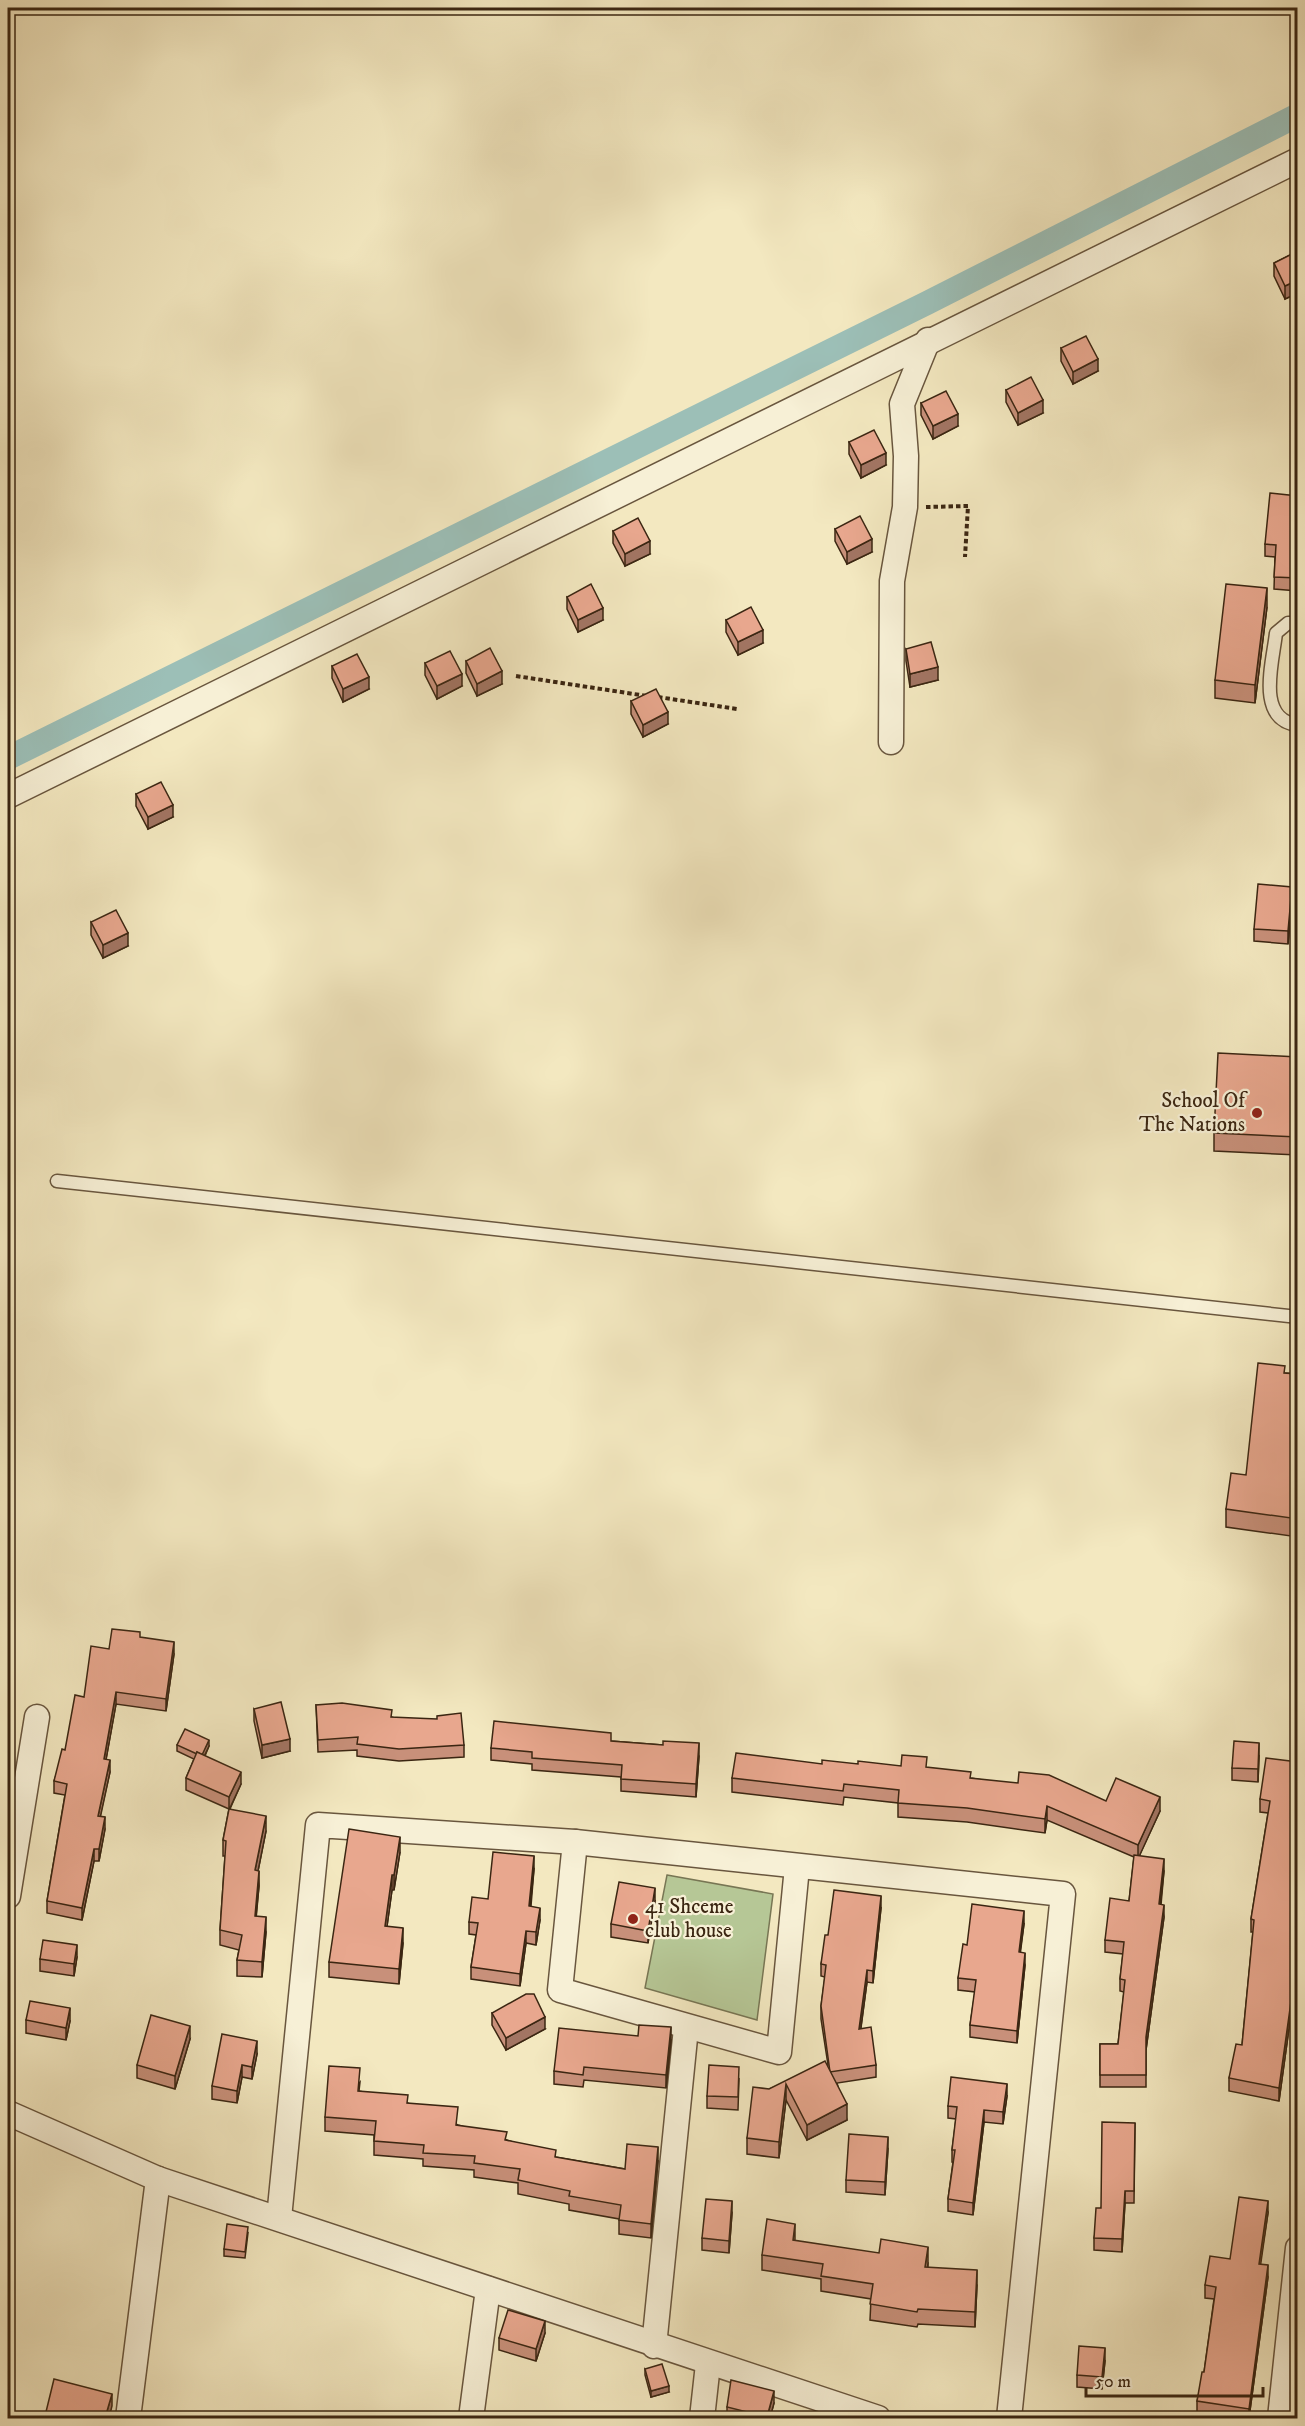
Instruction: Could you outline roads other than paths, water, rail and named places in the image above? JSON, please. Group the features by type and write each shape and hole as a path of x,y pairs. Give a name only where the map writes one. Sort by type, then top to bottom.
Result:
{"street":[{"path":"8,796 928,340 1298,160"},
{"path":"891,742 892,581 905,507 906,456 902,404 928,340"},
{"path":"8,1896 37,1717"},
{"path":"279,2218 318,1825 575,1842 1063,1894 1009,2418"},
{"path":"575,1842 560,1990 686,2028 779,2052 797,1867"},
{"path":"654,2346 686,2028"},
{"path":"8,2113 158,2179 708,2364 878,2418"},
{"path":"128,2418 158,2179"},
{"path":"1280,2418 1298,2248"},
{"path":"471,2418 488,2289"},
{"path":"702,2418 708,2364"}],"lane":[{"path":"1298,623 1288,623 1276,633 1269,697 1272,708 1280,718 1289,724 1298,725"},
{"path":"57,1181 1298,1317"}],"waterway":[{"path":"8,758 927,303 1298,115"}],"place":[{"name":"School Of The Nations","path":"1257,1113"},
{"name":"41 Shceme club house","path":"633,1919"}]}
